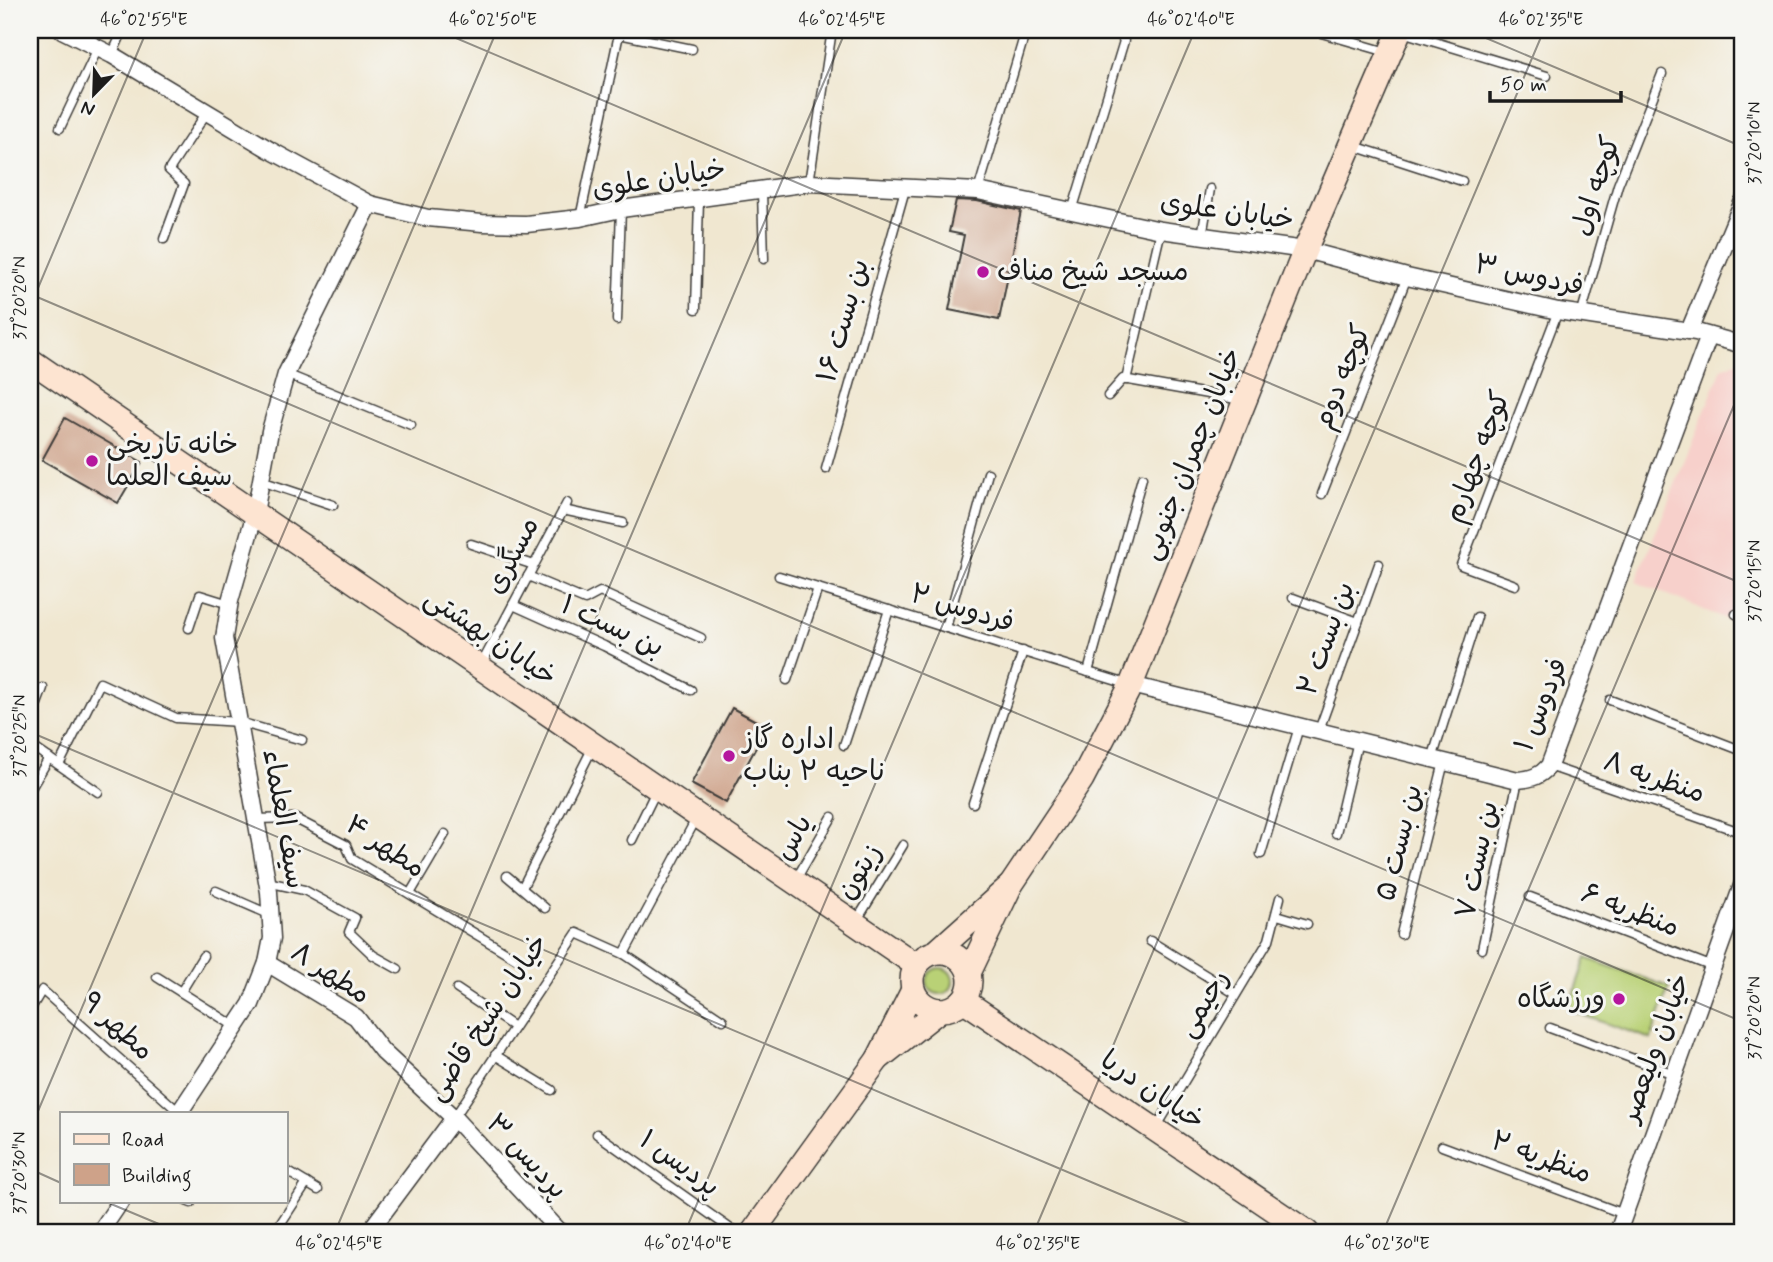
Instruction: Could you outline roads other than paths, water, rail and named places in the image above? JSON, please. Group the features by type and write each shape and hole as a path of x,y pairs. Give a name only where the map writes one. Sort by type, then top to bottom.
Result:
{"main road":[{"name":"خیابان چمران جنوبی","path":"969,973 1012,885 1082,779 1131,685 1305,250 1399,31"},
{"name":"خیابان بهشتی","path":"30,360 916,965"},
{"name":"خیابان چمران جنوبی","path":"936,952 1012,885"},
{"path":"878,1059 940,1010 957,1005 963,1000 970,983 969,973 959,958 952,954 936,952 916,965 912,981 913,990 923,1004 940,1010"},
{"path":"753,1232 878,1059 913,990"},
{"name":"خیابان دریا","path":"963,1000 1307,1232"}],"street":[{"name":"خیابان علوی","path":"62,30 105,52 270,150 370,204 428,218 526,224 809,183 906,186 978,191 1161,230 1305,250"},
{"path":"1689,331 1738,226 1743,201"},
{"name":"سیف العلماء","path":"183,1112 251,1004 267,964 272,939 267,882 224,638 229,604 255,513 270,431 286,374 370,204"},
{"name":"فردوس ۳","path":"1305,250 1407,277 1558,311 1689,331 1743,345"},
{"name":"فردوس ۱","path":"1131,685 1518,780 1529,780 1541,774 1549,766 1709,336"},
{"name":"خیابان ولیعصر","path":"1618,1232 1742,889"},
{"name":"مطهر ۸","path":"267,964 356,1017 382,1051 454,1118"},
{"name":"خیابان شیخ قاضی","path":"369,1232 454,1118"},
{"name":"پردیس ۳","path":"454,1118 560,1232"},
{"path":"100,1232 117,1202"}],"lane":[{"path":"60,128 105,52 123,30"},
{"path":"603,30 692,49"},
{"path":"809,183 832,30"},
{"path":"978,191 1026,30"},
{"path":"1072,211 1124,41 1118,30"},
{"path":"1311,30 1390,53"},
{"path":"1399,31 1547,76"},
{"path":"580,218 619,34"},
{"name":"کوچه اول","path":"1581,314 1618,185 1662,74"},
{"path":"164,239 184,184 169,170 207,112"},
{"path":"1350,144 1462,181"},
{"name":"بن بست ۱۶","path":"826,469 906,186"},
{"path":"1202,236 1210,189"},
{"path":"762,191 764,260"},
{"path":"696,309 699,199"},
{"path":"617,320 621,209"},
{"path":"1126,380 1161,230"},
{"name":"کوچه دوم","path":"1322,494 1407,277"},
{"name":"کوچه چهارم","path":"1515,585 1461,565 1558,311"},
{"path":"286,374 411,425"},
{"path":"1108,396 1123,379 1245,400"},
{"path":"946,628 988,473"},
{"path":"1088,672 1142,478"},
{"path":"261,481 333,505"},
{"name":"مسگری","path":"480,667 565,506 623,523"},
{"path":"471,544 534,565"},
{"name":"بن بست ۲","path":"1319,730 1379,564"},
{"path":"528,576 585,600 600,592 701,638"},
{"name":"فردوس ۲","path":"779,576 1131,685"},
{"path":"787,680 818,588"},
{"path":"188,628 200,596 229,604"},
{"path":"1293,598 1358,622"},
{"name":"بن بست ۱","path":"513,605 604,646 691,690"},
{"path":"844,745 889,610"},
{"name":"بن بست ۵","path":"1401,934 1438,760 1477,617"},
{"path":"973,803 1023,652"},
{"path":"60,765 100,683 176,718 239,722 302,740"},
{"path":"30,722 43,688"},
{"path":"1610,700 1743,751"},
{"path":"1261,855 1300,726"},
{"path":"1336,833 1358,740"},
{"path":"30,745 98,792"},
{"path":"522,888 594,745"},
{"path":"30,790 49,758"},
{"name":"منظریه ۸","path":"1549,766 1743,834"},
{"name":"بن بست ۷","path":"1482,949 1518,780"},
{"path":"632,840 658,789"},
{"path":"698,816 625,954 723,1020"},
{"name":"یاس","path":"795,882 832,817"},
{"name":"مطهر ۴","path":"256,819 293,818 346,845 352,859 411,892 517,959"},
{"path":"411,892 445,834"},
{"name":"زیتون","path":"855,923 903,845"},
{"path":"507,876 545,908"},
{"path":"267,882 304,890 355,918 349,932 373,955 398,969"},
{"path":"216,891 272,916"},
{"name":"منظریه ۶","path":"1530,897 1713,967"},
{"name":"رحیمی","path":"1155,1129 1269,940 1280,898"},
{"path":"1277,915 1307,924"},
{"name":"خیابان شیخ قاضی","path":"454,1118 577,933 625,954"},
{"path":"1150,941 1236,994"},
{"path":"181,992 203,956"},
{"path":"158,977 236,1027"},
{"path":"457,989 514,1027"},
{"name":"مطهر ۹","path":"30,1010 42,990 183,1112"},
{"path":"1550,1028 1674,1074"},
{"path":"495,1055 552,1090"},
{"name":"پردیس ۱","path":"597,1133 735,1232"},
{"name":"منظریه ۲","path":"1442,1146 1625,1214"},
{"path":"287,1171 318,1190"},
{"path":"275,1232 306,1183"}],"place":[{"name":"مسجد شیخ مناف","path":"983,272"},
{"name":"خانه تاریخی سیف العلما","path":"92,461"},
{"name":"اداره گاز ناحیه ۲ بناب","path":"729,756"},
{"name":"ورزشگاه","path":"1619,999"}]}
